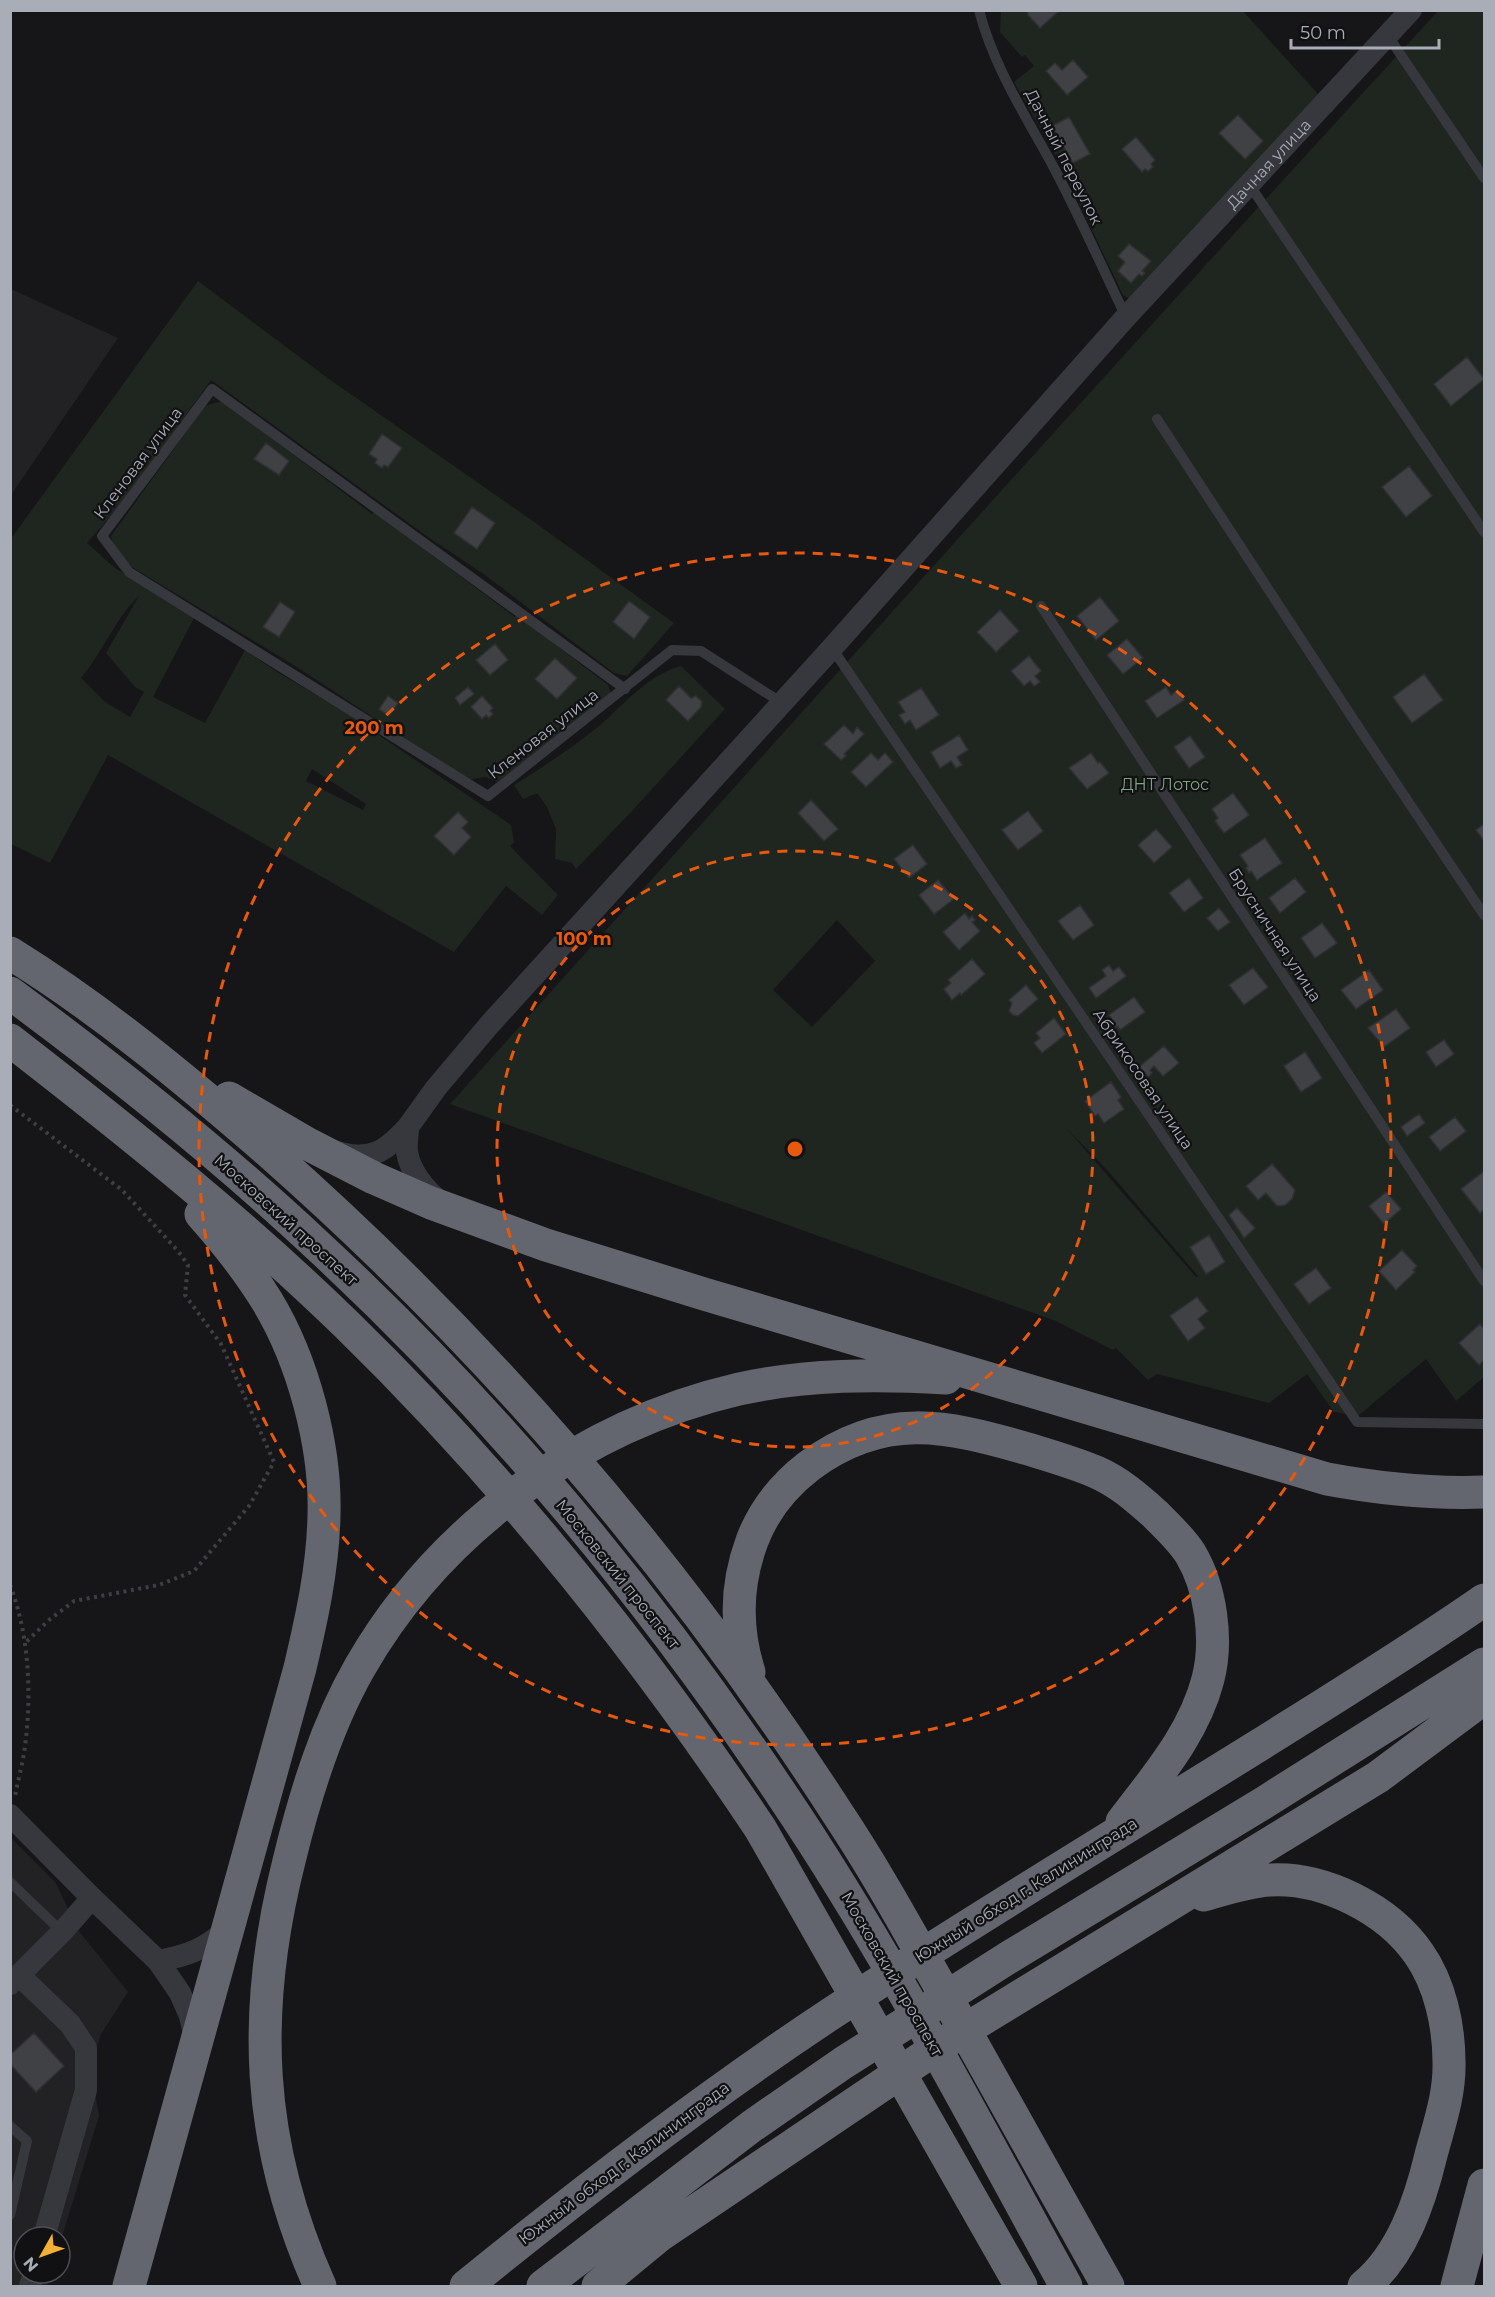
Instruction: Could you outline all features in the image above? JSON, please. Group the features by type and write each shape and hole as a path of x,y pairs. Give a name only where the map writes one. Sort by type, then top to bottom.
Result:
{"highway":[{"path":"10,952 85,1002 143,1047 305,1184 381,1254 469,1343 547,1428 622,1516 682,1591 755,1691 841,1818 891,1898 1101,2274 1119,2286"},
{"name":"Московский проспект","path":"10,993 72,1038 176,1122 320,1247 455,1383 524,1458 591,1537 648,1609 736,1728 835,1876 917,2016 1066,2286"},
{"path":"10,1040 121,1126 230,1218 345,1323 486,1471 603,1611 677,1708 760,1828 1021,2286"},
{"path":"143,1047 308,1144 374,1178 456,1212 546,1245 693,1291 1327,1479 1395,1490 1440,1494 1485,1492"},
{"path":"121,1126 213,1227 268,1302 304,1386 322,1469 324,1513 315,1604 300,1668 129,2286"},
{"path":"320,2286 285,2192 268,2105 264,2065 267,1982 279,1903 304,1803 319,1759 361,1666 420,1582 491,1513 524,1488 597,1441 691,1402 741,1389 797,1379 852,1376 999,1382"},
{"path":"755,1691 742,1649 738,1615 747,1554 769,1506 784,1487 842,1444 864,1435 893,1428 922,1427 990,1438 1062,1459 1098,1473 1131,1492 1189,1552 1199,1571 1211,1621 1212,1649 1209,1678 1199,1706 1170,1758 1112,1836"},
{"name":"Южный обход г. Калининграда","path":"466,2286 625,2160 754,2066 1001,1905 1355,1685 1485,1600"},
{"path":"543,2286 648,2204 779,2107 843,2063 1027,1946 1265,1802 1485,1664"},
{"path":"598,2286 660,2235 950,2039 1377,1777 1485,1698"},
{"path":"1164,1906 1236,1886 1270,1880 1292,1881 1329,1888 1361,1903 1395,1928 1419,1954 1434,1983 1448,2037 1447,2094 1427,2173 1405,2229 1385,2263 1364,2286"},
{"path":"1457,2286 1485,2185"},
{"path":"608,2286 613,2278 660,2235"}],"street":[{"name":"Дачная улица","path":"308,1144 350,1156 370,1156 390,1147 490,1024 832,648 1125,317 1411,10"},
{"path":"408,1127 407,1153 417,1176 431,1194 456,1212"},
{"path":"11,1815 92,1898 158,1961 180,1993 190,2016 196,2044"},
{"path":"47,2225 86,2090 86,2048 70,2024 15,1979 92,1898"},
{"path":"158,1961 191,1954 210,1944 228,1929"}],"lane":[{"name":"Дачный переулок","path":"979,10 983,28 1011,88 1075,208 1125,317"},
{"path":"1388,36 1485,178"},
{"path":"1248,184 1485,532"},
{"name":"Кленовая улица","path":"625,689 212,389 102,536 129,572 488,796 625,689 672,650 701,651 782,703"},
{"path":"1157,419 1354,722 1485,915"},
{"name":"Брусничная улица","path":"1041,606 1485,1281"},
{"name":"Абрикосовая улица","path":"832,648 1357,1422 1485,1424"},
{"path":"10,1882 62,1932"},
{"path":"10,2126 27,2141 10,2215"}],"path":[{"path":"10,1106 122,1190 178,1251 188,1265 185,1295 221,1344 274,1462 249,1506 194,1571 159,1585 74,1601 49,1620 24,1644"},
{"path":"10,1585 19,1607 28,1667 25,1746 11,1815"}],"shaded area":[{"path":"11,289 118,338 11,495"},
{"path":"10,1837 56,1883 78,1930 128,1992 101,2034 91,2067 99,2116 66,2225 12,2225 12,2285 47,2286 11,2286"}],"green space":[{"path":"1001,11 1243,11 1318,94 1131,300 1123,295 1061,165 1014,82 1034,66 1025,55 1022,57 1000,32"},
{"name":"ДНТ Лотос","path":"1438,11 1484,11 1484,1377 1456,1401 1426,1359 1358,1416 1334,1412 1307,1374 1269,1403 1157,1374 1148,1380 1116,1348 1113,1350 1056,1321 450,1104 942,556","holes":["837,920 875,961 812,1027 773,990","1067,1129 1108,1171 1198,1276 1196,1277"]},
{"path":"198,281 329,379 674,623 627,676 614,673 485,575 428,537 211,380 127,497 87,543 115,568 194,618 153,697 205,723 245,650 348,714 511,825 514,842 510,846 558,895 542,915 506,886 454,952 108,755 50,863 11,844 10,540","holes":["139,596 106,653 135,687 144,692 130,717 105,702 81,678 124,613","312,769 366,804 363,810 306,781"]},
{"path":"222,401 372,514 374,512 515,617 517,615 608,685 611,694 497,782 486,777 468,780 300,669 132,567 116,549 111,536 205,406"},
{"path":"681,666 725,709 576,869 572,863 555,859 556,829 547,807 538,794 523,799 514,785 589,734 647,683"}],"building":[{"path":"1027,10 1060,10 1040,28 1028,15"},
{"path":"1073,60 1088,77 1067,95 1046,71 1055,63 1062,70"},
{"path":"1238,115 1263,141 1245,159 1219,133"},
{"path":"1069,117 1090,154 1073,163 1052,126"},
{"path":"1136,137 1155,160 1151,164 1153,167 1148,171 1145,169 1142,172 1122,149"},
{"path":"1129,244 1151,261 1142,271 1145,273 1142,276 1139,274 1131,283 1118,271 1125,262 1118,256"},
{"path":"1467,357 1484,379 1451,406 1434,384"},
{"path":"382,434 402,448 388,467 384,465 382,468 375,463 377,459 369,454"},
{"path":"266,443 289,461 279,475 254,459"},
{"path":"1409,466 1432,496 1406,517 1382,487"},
{"path":"472,507 495,523 477,549 454,533"},
{"path":"1100,597 1119,621 1096,640 1077,616"},
{"path":"629,601 650,617 634,639 613,622"},
{"path":"280,602 295,612 279,637 263,627"},
{"path":"1000,610 1019,631 996,652 977,632"},
{"path":"1127,639 1143,658 1123,674 1107,655"},
{"path":"495,644 508,660 490,675 476,660"},
{"path":"1029,656 1041,671 1035,676 1040,682 1034,686 1030,681 1024,686 1011,671"},
{"path":"555,658 577,678 557,699 535,679"},
{"path":"1424,674 1443,700 1412,723 1393,697"},
{"path":"679,686 691,698 696,696 702,702 701,707 688,721 666,700"},
{"path":"468,687 474,694 460,705 455,698"},
{"path":"1166,687 1171,695 1177,690 1184,700 1157,718 1145,701"},
{"path":"921,688 939,715 916,730 910,720 905,724 899,715 905,712 898,702"},
{"path":"388,696 398,703 389,716 379,709"},
{"path":"482,696 493,708 490,711 493,714 489,718 486,715 482,719 471,707"},
{"path":"844,725 853,734 857,727 864,734 841,760 824,744"},
{"path":"959,735 968,750 957,757 962,765 956,768 951,761 940,768 931,752"},
{"path":"1190,736 1205,757 1189,768 1174,747"},
{"path":"871,753 878,760 885,753 893,762 866,787 851,772"},
{"path":"1091,753 1109,773 1087,789 1069,768"},
{"path":"1233,793 1249,815 1224,833 1215,821 1218,818 1212,809"},
{"path":"811,800 838,829 824,841 798,813"},
{"path":"1028,811 1043,831 1018,850 1002,830"},
{"path":"458,812 468,822 462,828 471,837 454,855 434,836"},
{"path":"1484,824 1484,841 1476,830"},
{"path":"1156,829 1172,847 1154,863 1138,845"},
{"path":"1265,838 1282,863 1257,880 1251,871 1249,873 1246,868 1248,866 1240,855"},
{"path":"913,845 927,864 909,878 894,859"},
{"path":"1189,878 1203,898 1184,912 1169,893"},
{"path":"1295,878 1306,892 1280,913 1269,898"},
{"path":"938,880 954,899 934,914 919,895"},
{"path":"1080,905 1094,925 1073,940 1058,921"},
{"path":"1219,908 1230,922 1218,931 1207,918"},
{"path":"965,913 969,919 972,916 975,920 972,922 980,931 959,950 943,932"},
{"path":"1322,923 1337,943 1315,958 1301,938"},
{"path":"972,959 985,974 952,1000 944,989 951,983 948,980"},
{"path":"1109,965 1113,971 1119,967 1126,976 1096,998 1089,988 1106,976 1102,970"},
{"path":"1253,968 1268,987 1244,1005 1229,985"},
{"path":"1369,970 1383,990 1356,1009 1341,990"},
{"path":"1026,985 1038,999 1018,1016 1013,1015 1009,1011 1012,1003 1009,1000"},
{"path":"1134,997 1145,1012 1120,1030 1117,1026 1112,1030 1107,1022 1112,1019 1109,1015"},
{"path":"1396,1009 1410,1028 1384,1047 1368,1028"},
{"path":"1054,1018 1066,1034 1042,1053 1034,1043 1040,1038 1036,1033"},
{"path":"1444,1040 1454,1054 1436,1067 1426,1052"},
{"path":"1164,1046 1179,1063 1163,1076 1154,1066 1148,1077 1139,1067"},
{"path":"1305,1052 1322,1078 1301,1092 1284,1066"},
{"path":"1111,1082 1121,1097 1118,1100 1124,1109 1104,1123 1098,1114 1095,1116 1085,1101"},
{"path":"1419,1114 1425,1123 1407,1136 1401,1127"},
{"path":"1455,1117 1466,1131 1440,1151 1429,1137"},
{"path":"1272,1164 1295,1190 1292,1199 1285,1205 1277,1206 1266,1193 1258,1200 1246,1186"},
{"path":"1483,1172 1484,1209 1480,1213 1461,1189"},
{"path":"1386,1192 1401,1209 1384,1224 1369,1206"},
{"path":"1237,1208 1255,1228 1244,1238 1229,1215"},
{"path":"1209,1235 1225,1262 1206,1274 1190,1247"},
{"path":"1402,1250 1417,1266 1413,1270 1415,1272 1396,1290 1379,1271"},
{"path":"1316,1268 1331,1288 1309,1304 1294,1284"},
{"path":"1197,1297 1208,1311 1198,1319 1205,1328 1188,1341 1170,1316"},
{"path":"1480,1324 1484,1329 1484,1360 1479,1365 1459,1343"},
{"path":"34,2033 64,2066 36,2092 10,2064 10,2055"}]}
